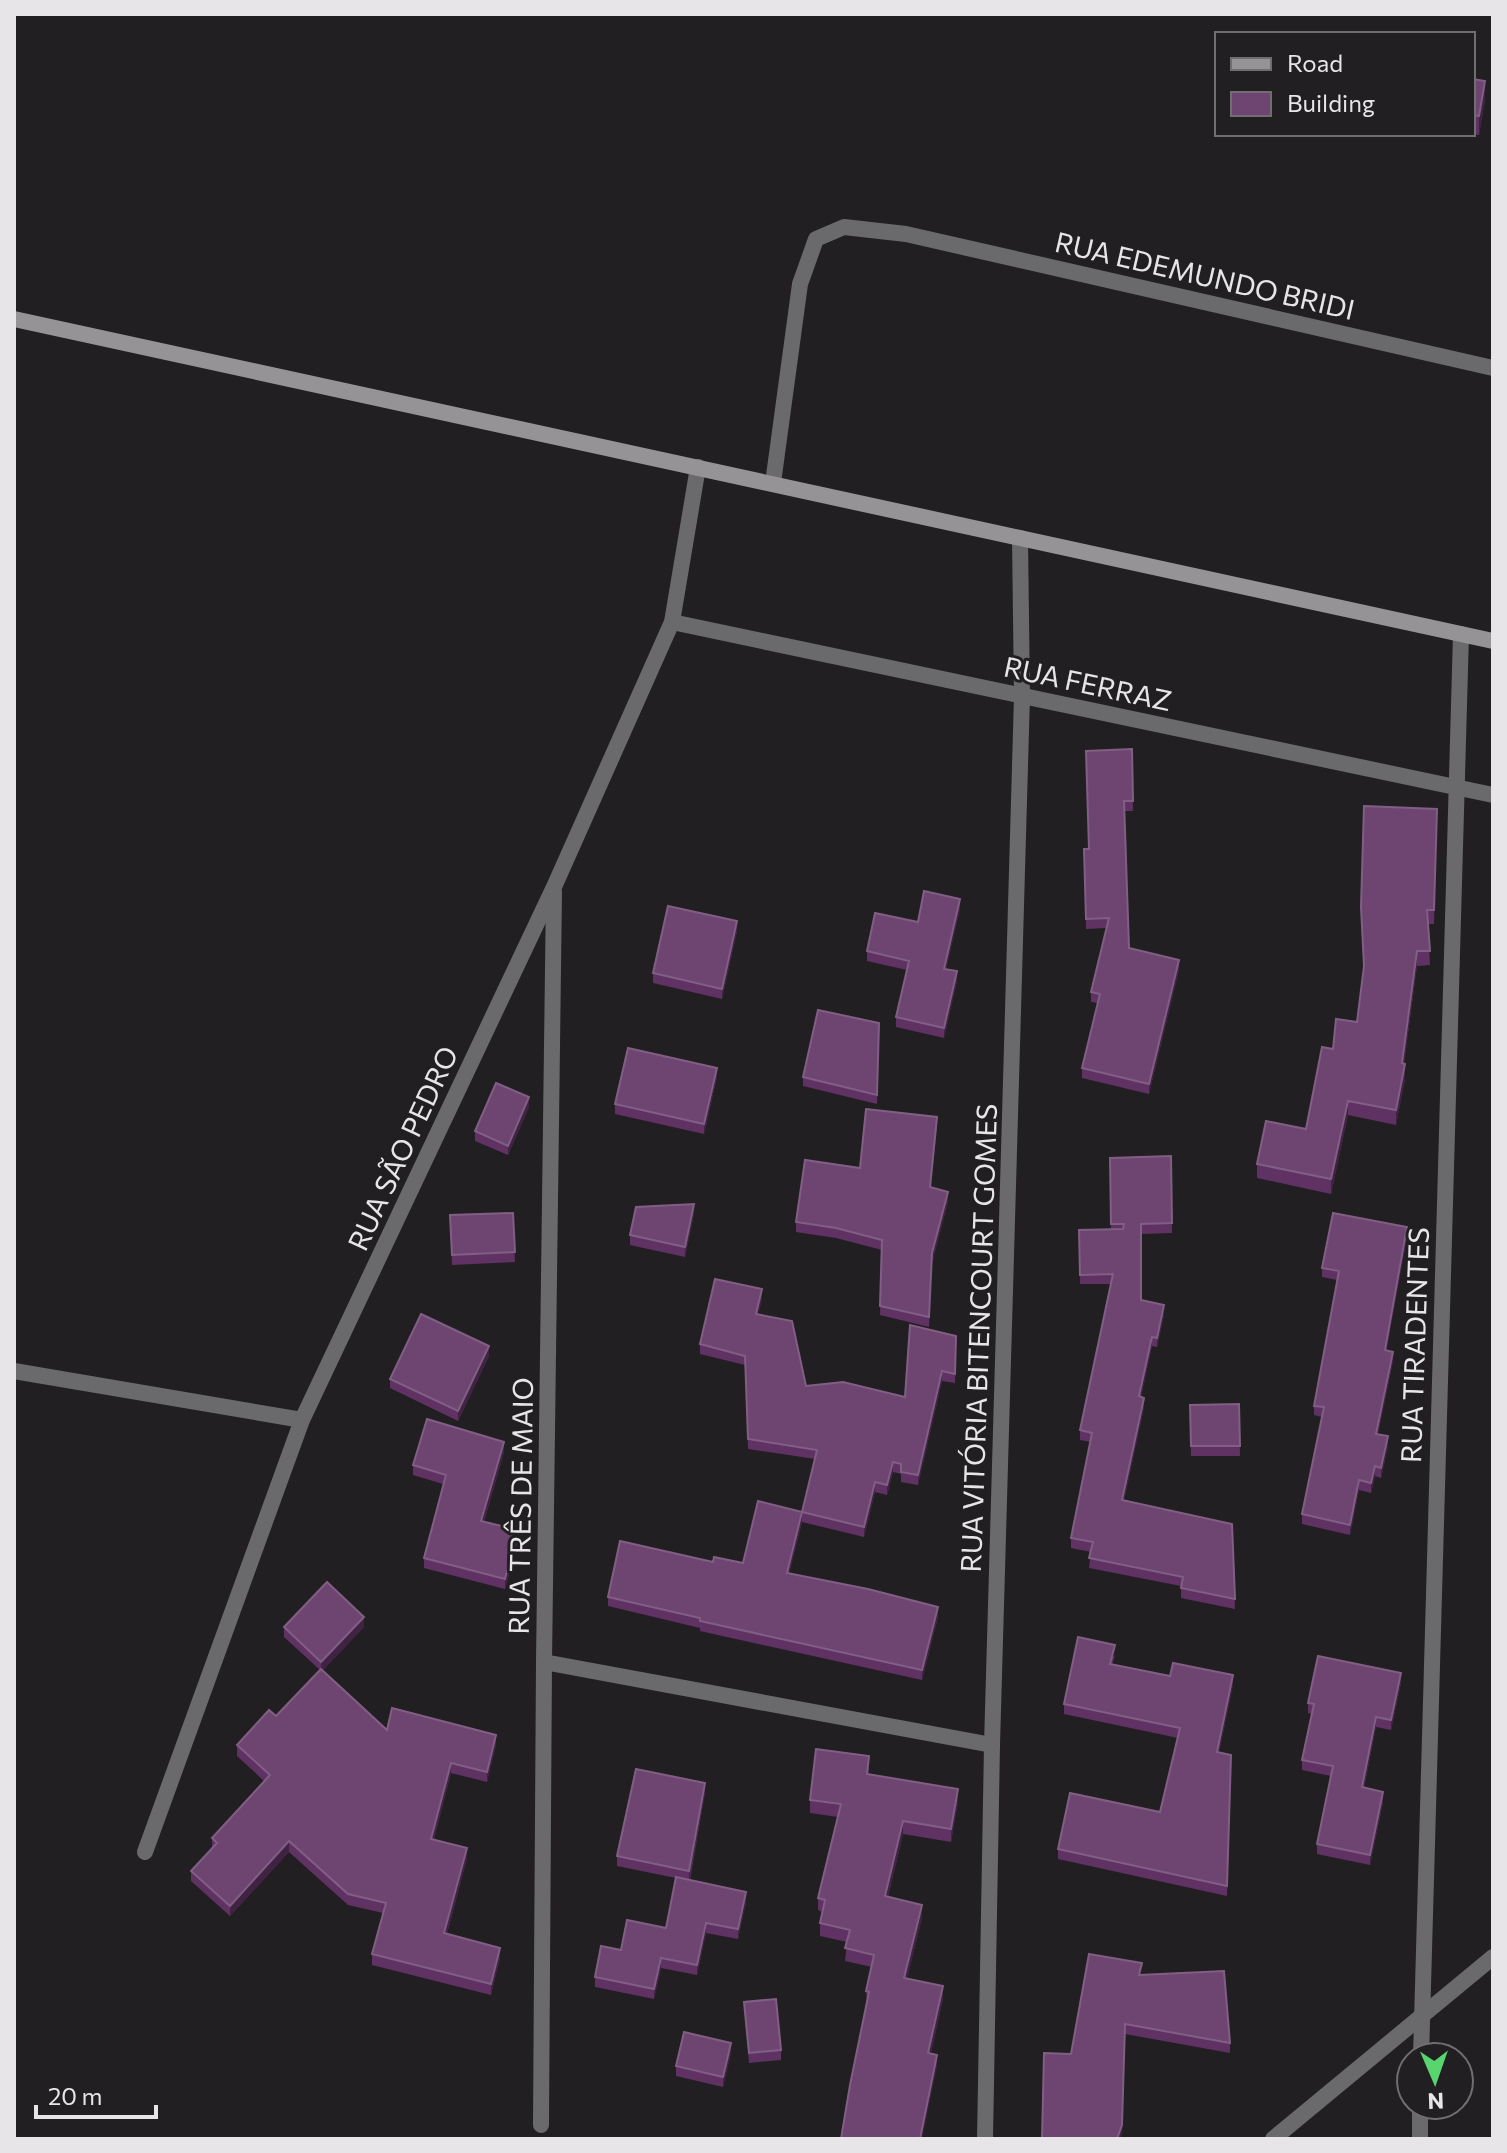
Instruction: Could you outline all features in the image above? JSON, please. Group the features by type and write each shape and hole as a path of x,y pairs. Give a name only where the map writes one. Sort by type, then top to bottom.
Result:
{"main road":[{"path":"14,319 1493,641"}],"street":[{"name":"RUA EDEMUNDO BRIDI","path":"773,483 800,284 816,239 844,227 906,234 1493,368"},
{"name":"RUA SÃO PEDRO","path":"145,1852 302,1420 554,887 672,622 698,467"},
{"name":"RUA VITÓRIA BITENCOURT GOMES","path":"985,2139 992,1745 1022,696 1020,538"},
{"name":"RUA FERRAZ","path":"672,622 1493,795"},
{"name":"RUA TIRADENTES","path":"1421,2041 1461,634"},
{"name":"RUA TRÊS DE MAIO","path":"541,2125 554,887"},
{"path":"14,1371 302,1420"},
{"path":"544,1662 992,1745"},
{"path":"1273,2139 1493,1957"}],"building":[{"path":"1475,79 1485,81 1479,116 1475,115"},
{"path":"1132,749 1133,801 1124,801 1129,948 1179,960 1149,1084 1082,1068 1100,994 1091,992 1109,918 1086,919 1084,849 1089,849 1086,751"},
{"path":"1364,806 1437,809 1434,910 1427,910 1430,951 1417,951 1402,1063 1405,1064 1396,1110 1348,1101 1331,1179 1257,1164 1266,1121 1306,1129 1322,1047 1333,1049 1336,1019 1357,1022 1364,966 1361,907"},
{"path":"924,891 960,899 944,969 957,971 944,1028 896,1017 909,961 867,951 875,913 918,922"},
{"path":"668,906 737,921 722,989 653,973"},
{"path":"818,1010 879,1023 877,1095 803,1077"},
{"path":"628,1048 717,1068 704,1124 615,1104"},
{"path":"496,1083 529,1097 508,1146 475,1131"},
{"path":"866,1109 937,1117 930,1187 948,1192 932,1253 929,1317 880,1306 882,1240 796,1222 805,1160 860,1168"},
{"path":"1171,1156 1172,1223 1141,1224 1141,1300 1164,1305 1157,1338 1152,1337 1139,1396 1144,1398 1122,1500 1232,1524 1235,1599 1181,1588 1183,1577 1089,1558 1093,1542 1071,1538 1092,1433 1080,1430 1113,1274 1080,1275 1079,1230 1123,1229 1124,1224 1111,1224 1110,1158"},
{"path":"694,1204 685,1247 630,1235 636,1207"},
{"path":"513,1213 515,1252 452,1255 450,1215"},
{"path":"1333,1213 1407,1227 1385,1350 1393,1352 1376,1434 1388,1436 1381,1468 1375,1466 1371,1483 1359,1480 1350,1525 1302,1514 1324,1407 1314,1406 1339,1271 1322,1268"},
{"path":"715,1279 762,1289 756,1314 792,1321 806,1386 843,1382 905,1397 910,1325 956,1336 955,1374 942,1371 918,1475 901,1472 901,1464 893,1462 887,1485 875,1482 864,1527 802,1512 817,1450 748,1439 745,1356 700,1344"},
{"path":"421,1314 489,1346 458,1411 390,1379"},
{"path":"1239,1404 1240,1446 1191,1446 1190,1405"},
{"path":"427,1419 504,1442 481,1521 518,1530 505,1579 424,1558 446,1475 413,1465"},
{"path":"758,1501 802,1512 787,1573 938,1607 922,1670 700,1621 700,1618 608,1597 620,1541 713,1562 714,1557 743,1563"},
{"path":"327,1582 364,1617 321,1662 284,1627"},
{"path":"1078,1637 1115,1645 1110,1664 1170,1676 1173,1663 1233,1675 1217,1752 1231,1755 1227,1886 1058,1849 1070,1793 1160,1812 1180,1728 1064,1704"},
{"path":"1318,1656 1401,1673 1391,1720 1376,1717 1362,1787 1383,1792 1370,1855 1317,1844 1333,1766 1302,1760 1314,1704 1308,1703"},
{"path":"321,1669 387,1730 392,1708 496,1735 487,1772 451,1763 431,1839 467,1848 444,1933 500,1948 491,1984 372,1954 386,1903 348,1894 289,1841 230,1906 191,1871 217,1843 212,1838 270,1775 237,1745 269,1710 276,1716"},
{"path":"816,1749 869,1756 867,1774 958,1789 951,1829 903,1821 885,1896 922,1905 904,1978 943,1986 928,2053 937,2055 920,2139 841,2139 874,1955 845,1948 850,1930 820,1923 825,1900 818,1898 841,1804 810,1800"},
{"path":"636,1769 705,1783 689,1871 617,1856"},
{"path":"676,1877 746,1892 738,1929 706,1923 697,1965 661,1958 654,1989 595,1977 601,1946 621,1950 627,1920 666,1928"},
{"path":"1089,1954 1142,1963 1139,1975 1224,1971 1230,2043 1125,2024 1122,2125 1117,2139 1042,2139 1044,2053 1071,2054"},
{"path":"776,1999 781,2050 749,2053 744,2002"},
{"path":"684,2032 731,2043 723,2077 676,2066"}]}
